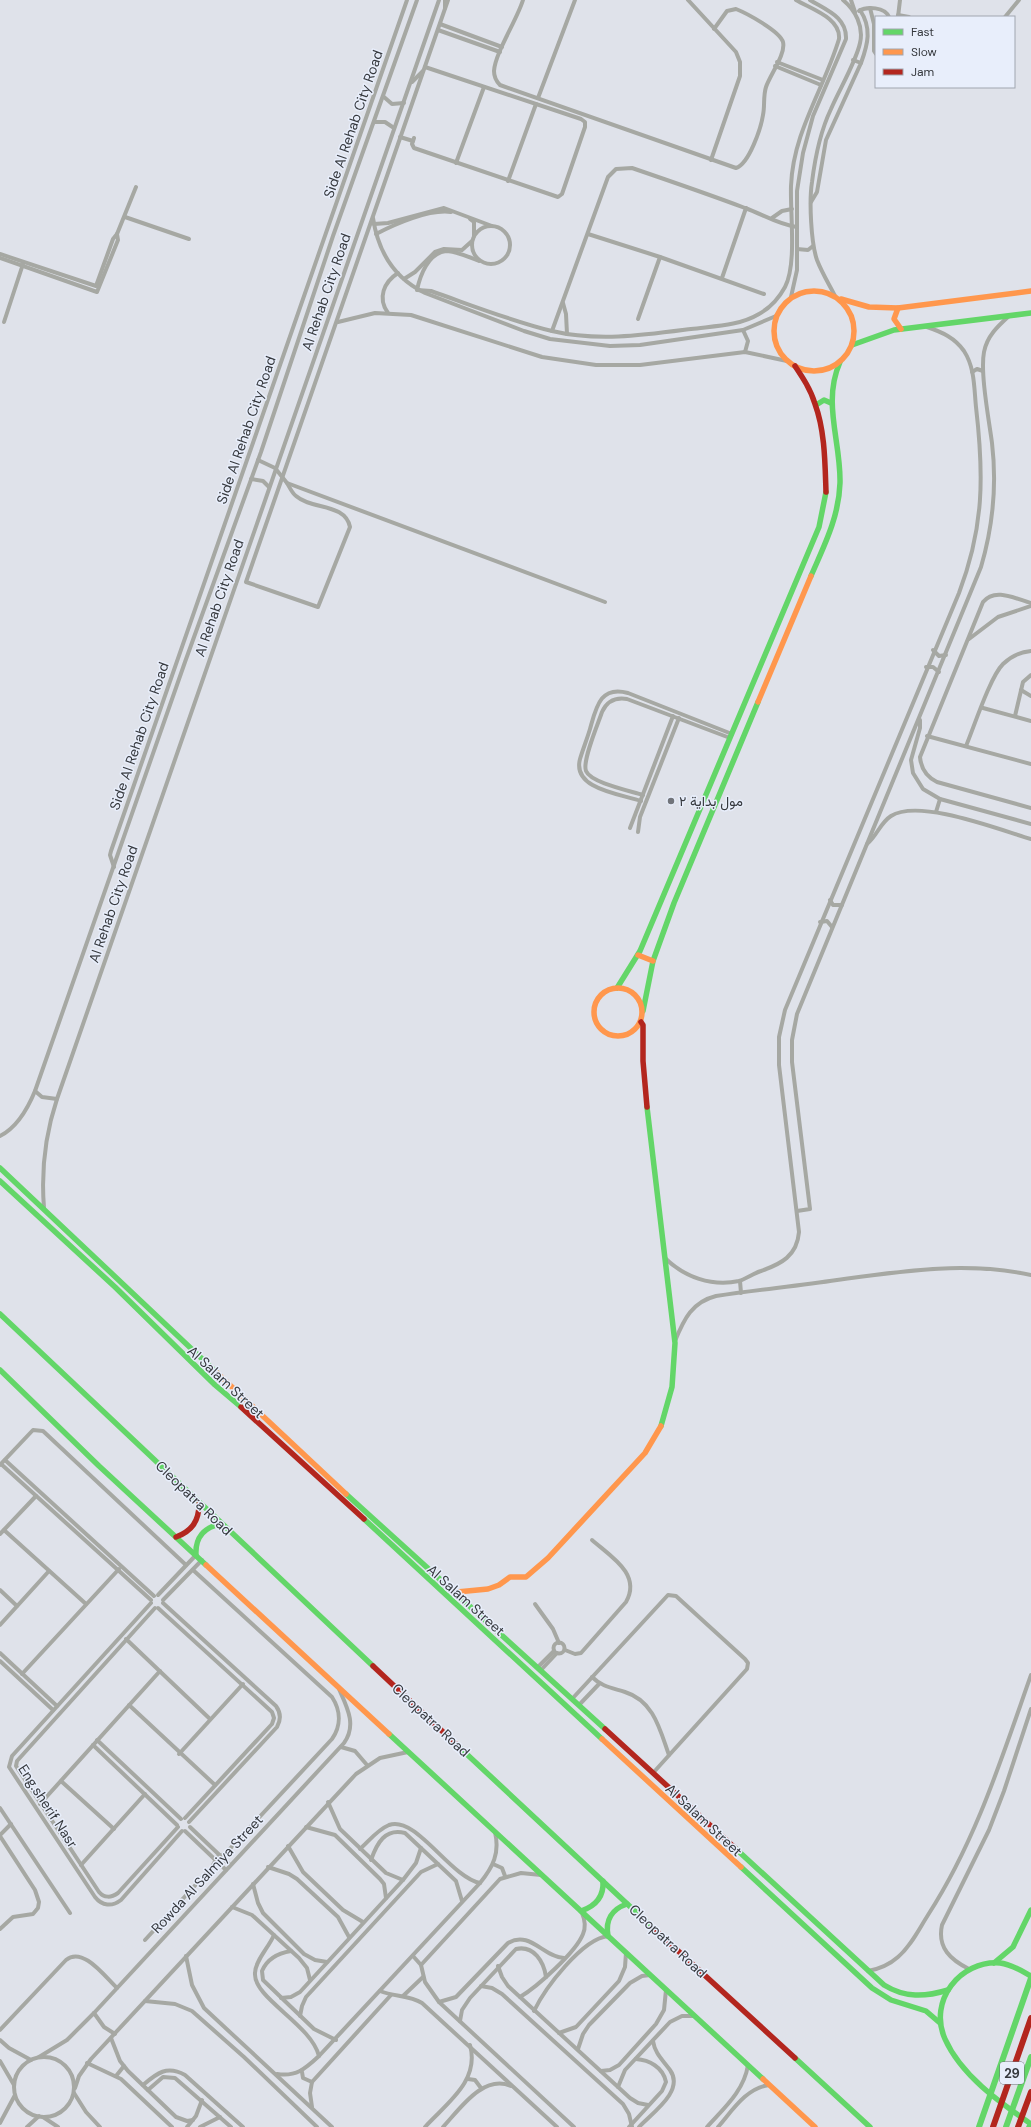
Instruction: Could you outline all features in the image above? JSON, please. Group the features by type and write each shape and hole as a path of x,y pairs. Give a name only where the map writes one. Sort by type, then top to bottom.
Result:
{"main road":[{"path":"840,362 826,369 810,371 795,366 787,361 779,351 775,340 774,328 776,316 782,305 791,297 805,291 820,291 869,307 898,308 1031,291"},
{"path":"643,1011 637,997 632,992 617,988 605,991 596,1002 594,1016 600,1029 612,1036 626,1035 641,1022 653,961 674,903 827,539 837,508 840,471 831,403 832,381 840,362 852,345 855,333 854,321 849,310 838,298"},
{"path":"898,308 893,319 896,326 901,329"},
{"path":"852,345 880,333 901,329 1031,313"},
{"path":"617,988 638,954 811,549 824,505 825,461 816,405 808,386 795,366"},
{"path":"816,405 824,400 831,403"},
{"path":"777,628 782,633 788,633"},
{"path":"769,647 777,647 781,650"},
{"path":"638,954 653,961"},
{"path":"457,1592 488,1589 499,1585 510,1576 526,1577 548,1558 645,1453 663,1423 671,1400 675,1378 675,1343 648,1125 642,1061 643,1026 641,1022"},
{"name":"Al Salam Street","path":"0,1168 44,1208 215,1385 273,1436 877,1992 896,2002 926,2011 940,2024"},
{"name":"Al Salam Street","path":"0,1181 117,1285 316,1467 457,1592 652,1774 868,1971 888,1988 905,1995 924,1996 948,1990"},
{"name":"Cleopatra Road","path":"0,1314 220,1524 864,2125 870,2127"},
{"path":"0,1370 176,1537 815,2127"},
{"path":"176,1537 190,1530 196,1523 199,1504"},
{"path":"196,1555 196,1544 201,1534 210,1526 220,1524"},
{"path":"581,1911 590,1908 599,1900 603,1891 603,1881"},
{"path":"608,1936 607,1925 611,1914 618,1907 627,1904"},
{"path":"789,1910 795,1904"},
{"path":"994,1963 1006,1956 1016,1945 1031,1910"},
{"path":"979,2127 1031,1977 1008,1964 994,1963 982,1964 969,1969 959,1976 948,1990 941,2006 940,2024 948,2044 961,2063 1009,2109 1031,2124 1029,2127"},
{"name":"29","path":"993,2127 1031,2018"},
{"name":"29","path":"1006,2127 1031,2057"},
{"path":"1018,2127 1031,2092"}],"street":[{"name":"Al Rehab City Road","path":"44,1208 44,1153 49,1126 57,1099 275,468 376,184 439,0"},
{"path":"445,0 445,10"},
{"path":"258,460 264,465 275,468 282,476 288,483 292,493 299,499 342,513 349,521 350,527 318,607 315,608 246,582 282,476 338,322 383,186 448,0"},
{"path":"523,0 519,15 500,52 494,71 497,81 505,87 733,168 739,167 744,162 758,134 764,113 766,87 783,46 779,35 738,10 731,9 727,11 714,29"},
{"path":"538,98 575,0"},
{"path":"688,0 736,52 741,68 740,76 711,160"},
{"path":"418,290 431,291 552,331 567,334 621,337 726,325 760,314 778,298 789,278 792,252 790,209 791,184 797,146 802,128 838,43 839,30 834,22 796,0"},
{"path":"791,297 796,270 796,209 799,172 808,134 846,39 844,26 838,17 810,0"},
{"path":"843,0 855,13"},
{"path":"838,298 818,261 813,246 811,184 820,140 830,111 854,60 860,43 861,30 851,0"},
{"path":"898,16 900,0"},
{"path":"1006,16 1019,0"},
{"path":"407,1 416,2"},
{"name":"Side Al Rehab City Road","path":"114,867 110,855 111,851 407,1"},
{"name":"Al Rehab City Road","path":"0,1136 14,1126 24,1114 35,1091 180,676 258,460 319,278 416,2"},
{"path":"855,13 860,10 870,8 883,11 888,16"},
{"path":"870,8 875,24 875,52"},
{"path":"811,202 817,192 826,140 866,49 868,31 860,10"},
{"path":"440,24 502,47"},
{"path":"453,35 457,25"},
{"path":"438,30 500,52"},
{"path":"854,60 861,63"},
{"path":"776,64 822,82"},
{"path":"411,82 424,69"},
{"path":"400,137 413,140 414,148 456,163 555,197 562,194 585,127 585,122 581,119 484,86 424,69"},
{"path":"381,75 390,79"},
{"path":"456,163 484,86"},
{"path":"384,96 392,104 404,103"},
{"path":"508,181 536,104"},
{"path":"374,122 385,122 394,128"},
{"path":"356,148 364,150"},
{"path":"552,331 608,178 616,170 632,168 797,227"},
{"path":"376,184 383,186"},
{"path":"0,258 95,287 98,285 106,266 113,239 125,217 136,187"},
{"path":"374,224 388,223 444,208 452,209 502,229 509,236 511,243 509,253 497,264 486,264 479,260 454,252 445,251 438,254 428,262 420,276 418,290"},
{"path":"722,278 746,208"},
{"path":"772,218 782,211 796,209"},
{"path":"376,234 389,227 444,211 473,220 473,252 479,260"},
{"path":"125,217 189,239"},
{"path":"373,217 376,234 387,261 398,274 418,290 524,331 550,339 583,344 640,345 743,330 776,316"},
{"path":"404,279 415,272 435,252 444,249 462,250 481,228 492,226"},
{"path":"588,234 722,278 764,294"},
{"path":"797,249 808,250 813,246"},
{"path":"0,254 23,264"},
{"path":"638,320 660,257"},
{"path":"4,322 23,264"},
{"path":"388,313 383,302 384,288 392,277 398,274"},
{"path":"311,276 319,278"},
{"path":"563,302 566,314 567,334"},
{"path":"338,322 362,315 388,313 416,316 542,357 570,363 596,365 640,365 745,352 787,361"},
{"path":"797,1211 810,1209 793,1072 792,1040 799,1005 920,718 979,572 992,521 994,456 983,362 986,344 996,328 1010,315"},
{"path":"665,1258 683,1273 697,1279 712,1282 740,1281 752,1274 782,1263 789,1257 798,1237 797,1211 780,1069 780,1037 787,1001 966,574 979,517 981,461 972,372 967,356 956,342 942,332 925,326"},
{"path":"743,330 748,341 745,352"},
{"path":"285,349 294,352"},
{"path":"972,372 977,369 984,371"},
{"path":"307,379 316,382"},
{"path":"251,448 260,452"},
{"path":"251,479 259,479 269,486"},
{"path":"288,483 605,602"},
{"path":"258,519 266,522"},
{"path":"1031,605 1002,594 991,595 983,602 968,641 921,750 920,763 923,770 931,779 944,785 1031,808"},
{"path":"968,641 982,628 998,617 1031,605"},
{"path":"933,650 937,655 946,655"},
{"path":"966,746 994,679 1003,664 1016,654 1031,651"},
{"path":"926,667 933,668 939,672"},
{"path":"1015,716 1025,679 1031,675"},
{"path":"1021,690 1031,696"},
{"path":"641,801 597,787 583,779 578,766 599,701 605,695 615,691 622,691 648,699 709,724 731,736"},
{"path":"643,795 600,781 588,775 585,766 602,712 606,705 612,700 627,699 708,730 731,736"},
{"path":"982,708 1031,720"},
{"path":"630,828 673,716"},
{"path":"638,832 642,812 679,718"},
{"path":"920,718 920,728 911,755 912,766 916,779 923,789 940,799 1031,824"},
{"path":"708,730 709,724"},
{"path":"927,736 1031,764"},
{"path":"587,738 593,740"},
{"path":"936,812 940,799"},
{"path":"637,810 642,812"},
{"path":"867,844 875,837 884,822 894,814 914,810 936,812 1031,839"},
{"path":"830,900 835,906 842,905"},
{"path":"820,922 828,922 832,928"},
{"path":"35,1091 47,1099 57,1099"},
{"path":"675,1343 686,1316 699,1303 710,1298 741,1292 906,1271 950,1267 995,1269 1031,1275"},
{"path":"740,1281 741,1292"},
{"path":"186,1565 43,1431 33,1430 0,1464 118,1570 156,1608 242,1684 272,1712 274,1718 272,1724 183,1819 118,1893 106,1897 99,1892 62,1837 16,1768 16,1763 126,1639 156,1608 163,1602 202,1560"},
{"path":"4,1460 163,1602 276,1706 280,1714 280,1720 277,1727 189,1822"},
{"path":"31,1492 35,1488"},
{"path":"0,1534 36,1496"},
{"path":"4,1530 86,1604"},
{"path":"535,1604 553,1629 559,1643 564,1645 565,1650 575,1654 581,1653 626,1602 630,1594 630,1580 624,1568 592,1540"},
{"name":"Eng.sherif Nasr","path":"190,1827 183,1831 121,1900 109,1905 97,1900 11,1771 9,1764 12,1756 53,1710 156,1596 178,1576 196,1555"},
{"path":"22,1674 122,1566"},
{"path":"145,1940 212,1868 214,1859 218,1854 226,1852 332,1739 336,1731 339,1718 336,1705 328,1694 193,1570"},
{"path":"0,1625 49,1571"},
{"path":"178,1576 182,1580"},
{"path":"0,1590 17,1606"},
{"path":"572,1699 664,1597 670,1594 676,1596 746,1660 747,1669 652,1774"},
{"path":"126,1639 210,1719"},
{"path":"556,1652 555,1645 559,1643"},
{"path":"206,1652 211,1647"},
{"path":"556,1652 563,1653 565,1650"},
{"path":"540,1668 556,1652"},
{"path":"0,1653 57,1706"},
{"path":"0,1661 53,1710"},
{"path":"90,1669 95,1674"},
{"path":"40,1804 160,1671"},
{"path":"868,1971 889,1964 902,1953 919,1930 949,1880 987,1798 1031,1674"},
{"path":"592,1677 599,1684 633,1695 646,1705 656,1718 669,1755"},
{"path":"179,1754 242,1684"},
{"path":"579,1705 599,1684"},
{"name":"Rowda Al Salmiya Street","path":"39,2057 67,2040 94,2013 341,1747 348,1737 350,1721 348,1708 338,1686"},
{"path":"129,1705 179,1754 215,1785"},
{"path":"969,1969 956,1962 947,1954 942,1942 941,1930 989,1830 1004,1791 1031,1709"},
{"path":"97,1740 183,1819 189,1822"},
{"path":"92,1746 226,1870"},
{"path":"341,1747 355,1751 367,1765"},
{"path":"27,2127 41,2117 50,2116 63,2111 68,2106 87,2063 328,1802 367,1765 387,1756 408,1752"},
{"path":"244,1754 248,1759"},
{"path":"61,1780 114,1829"},
{"path":"81,1865 145,1794"},
{"path":"328,1802 340,1829 386,1873 403,1880"},
{"path":"0,1808 70,1913"},
{"path":"189,1822 190,1827 230,1865"},
{"path":"0,1929 13,1917 33,1914 38,1908 39,1902 35,1890 0,1835 11,1824"},
{"path":"360,1849 387,1826 393,1824 404,1825 415,1832 461,1875 480,1882"},
{"path":"306,1827 335,1835 380,1878 384,1884 386,1898"},
{"path":"335,1835 340,1829"},
{"path":"372,1860 383,1837 394,1831 409,1836 456,1881 462,1901"},
{"path":"277,2074 285,2076 302,2072 336,2040 480,1882 493,1864 496,1850 495,1832"},
{"path":"57,1840 62,1837"},
{"path":"288,1846 303,1872 343,1910 363,1922"},
{"path":"281,1998 291,1997 300,1992 414,1867 419,1858 421,1848"},
{"path":"300,2016 306,1997 421,1872 438,1864"},
{"path":"493,1864 502,1868 505,1876"},
{"path":"414,1867 418,1868 421,1872"},
{"path":"268,1868 289,1874 296,1879 338,1917 349,1937"},
{"path":"296,1879 303,1872"},
{"path":"380,1878 386,1873"},
{"path":"421,1965 495,1883 505,1876 521,1873 542,1875"},
{"path":"253,1884 258,1903 263,1913 304,1954 315,1960 327,1962"},
{"path":"232,1907 252,1915 299,1958 307,1968 310,1980"},
{"path":"520,1997 546,1977 583,1935 585,1923 581,1911"},
{"path":"274,1935 269,1947 256,1968 255,1980 261,1991 308,2035 317,2048 319,2056"},
{"path":"534,2011 547,1988 580,1951 592,1940 608,1936"},
{"path":"439,2002 453,1999 462,1993 508,1944 516,1940 530,1941 550,1955 564,1958"},
{"path":"460,2022 462,2010 468,1999 512,1951 526,1948 538,1957 545,1970 546,1977"},
{"path":"291,1951 277,1955 268,1963 262,1972 266,1984 314,2029 336,2040"},
{"path":"559,2033 576,2027 619,1981 625,1967 626,1952"},
{"path":"299,1958 304,1954"},
{"path":"0,2030 66,1960 72,1956 85,1958 117,1988"},
{"path":"186,1956 195,1993 210,2015 313,2107 332,2127"},
{"path":"413,1956 421,1965 423,1976 431,1992 439,2002 574,2127"},
{"path":"498,1966 502,1977 508,1986 534,2011 634,2101 648,2105"},
{"path":"578,2050 583,2034 594,2020 630,1983 642,1976 650,1975"},
{"path":"403,1996 423,1976"},
{"path":"480,1986 492,1988 502,1994 623,2104 629,2114 630,2127"},
{"path":"502,1994 508,1986"},
{"path":"601,2071 610,2070 619,2065 659,2021 665,2005 666,1989"},
{"path":"380,1991 391,1995 403,1996 422,2003 470,2045 557,2127"},
{"path":"300,1992 306,1997"},
{"path":"462,1993 463,1998 468,1999"},
{"path":"313,2107 310,2093 312,2082 391,1995"},
{"path":"145,2001 175,2004 192,2011 317,2127"},
{"path":"94,2013 104,2027 113,2036 124,2066 172,2113 181,2120 193,2120"},
{"path":"204,2022 210,2015"},
{"path":"618,2087 625,2070 676,2018 682,2016 695,2016"},
{"path":"308,2035 314,2029"},
{"path":"0,2041 9,2048 31,2060"},
{"path":"639,2127 670,2095 673,2088 672,2072 658,2055 653,2041"},
{"path":"425,2127 468,2079 472,2062 470,2045"},
{"path":"14,2086 19,2071 31,2060 39,2057 57,2059 64,2064 72,2075 74,2090 86,2112 100,2127"},
{"path":"630,2127 665,2087 665,2077 653,2064 636,2059"},
{"path":"0,2061 14,2086 18,2101 26,2111 41,2117 58,2127"},
{"path":"87,2063 116,2076 166,2119 172,2127"},
{"path":"619,2065 625,2070"},
{"path":"707,2127 739,2090 744,2080 748,2065"},
{"path":"116,2076 124,2066"},
{"path":"143,2085 161,2071 178,2071 185,2075 243,2127"},
{"path":"302,2072 303,2078 312,2082"},
{"path":"148,2090 158,2081 169,2076 180,2081 231,2127"},
{"path":"468,2079 478,2082 481,2088"},
{"path":"444,2126 481,2088 494,2084 514,2088"},
{"path":"718,2127 746,2096 759,2087 769,2085"},
{"path":"739,2090 746,2096"},
{"path":"0,2123 15,2094"},
{"path":"187,2127 193,2120 202,2100"},
{"path":"166,2119 172,2113"},
{"path":"200,2127 220,2117"}],"traffic: fast":[{"path":"852,345 894,330 1031,313"},
{"path":"811,576 830,531 839,496 840,467 832,407 835,377 840,362"},
{"path":"816,405 824,400 831,403"},
{"path":"617,988 640,951 819,527 826,492"},
{"path":"643,1011 653,961 674,903 758,702"},
{"path":"647,1107 675,1343 672,1387 661,1426"},
{"path":"0,1168 216,1372"},
{"path":"0,1181 115,1287 215,1385 241,1407"},
{"path":"0,1314 373,1666"},
{"path":"0,1370 99,1466 206,1565"},
{"path":"346,1494 605,1729"},
{"path":"364,1519 602,1739"},
{"path":"196,1555 197,1543 202,1534 215,1525 221,1524"},
{"path":"389,1734 763,2079"},
{"path":"458,1746 652,1927"},
{"path":"735,1848 884,1985 900,1992 915,1995 931,1994 948,1990"},
{"path":"741,1867 872,1988 891,2000 926,2011 940,2023"},
{"path":"581,1911 595,1904 598,1900 602,1892 603,1881"},
{"path":"608,1936 607,1930 611,1916 617,1909 627,1904"},
{"path":"994,1963 1013,1947 1031,1910"},
{"path":"1031,1976 1012,1966 1000,1963 985,1964 972,1968 951,1986 944,1997 941,2011 941,2025 945,2039 961,2064 982,2087 1031,2124"},
{"path":"979,2127 1031,1978"},
{"path":"1006,2127 1031,2057"},
{"path":"795,2058 870,2127"}],"traffic: slow":[{"path":"814,291 829,294 842,303 851,316 854,331 851,346 842,359 829,368 814,371 799,368 786,359 777,346 774,331 777,316 786,303 799,294 814,291"},
{"path":"841,299 869,307 898,308 1031,291"},
{"path":"898,308 894,319 901,329"},
{"path":"758,702 811,576"},
{"path":"638,955 653,961"},
{"path":"613,988 623,988 635,995 642,1007 642,1012 642,1017 635,1029 623,1036 613,1036 605,1032 598,1025 594,1017 594,1007 598,999 605,992 613,988"},
{"path":"216,1372 346,1494"},
{"path":"457,1592 488,1589 499,1585 510,1577 526,1577 548,1558 645,1453 661,1426"},
{"path":"206,1565 389,1734"},
{"path":"602,1739 741,1867"},
{"path":"763,2079 815,2127"}],"traffic: jam":[{"path":"795,366 809,389 821,425 824,447 826,492"},
{"path":"641,1022 643,1025 643,1061 647,1107"},
{"path":"241,1407 364,1519"},
{"path":"176,1537 182,1535 194,1525 198,1515 199,1504"},
{"path":"373,1666 458,1746"},
{"path":"605,1729 735,1848"},
{"path":"652,1927 795,2058"},
{"path":"993,2127 1031,2018"},
{"path":"1018,2127 1031,2092"}],"place":[{"name":"مول بداية ۲","path":"671,801"}]}
